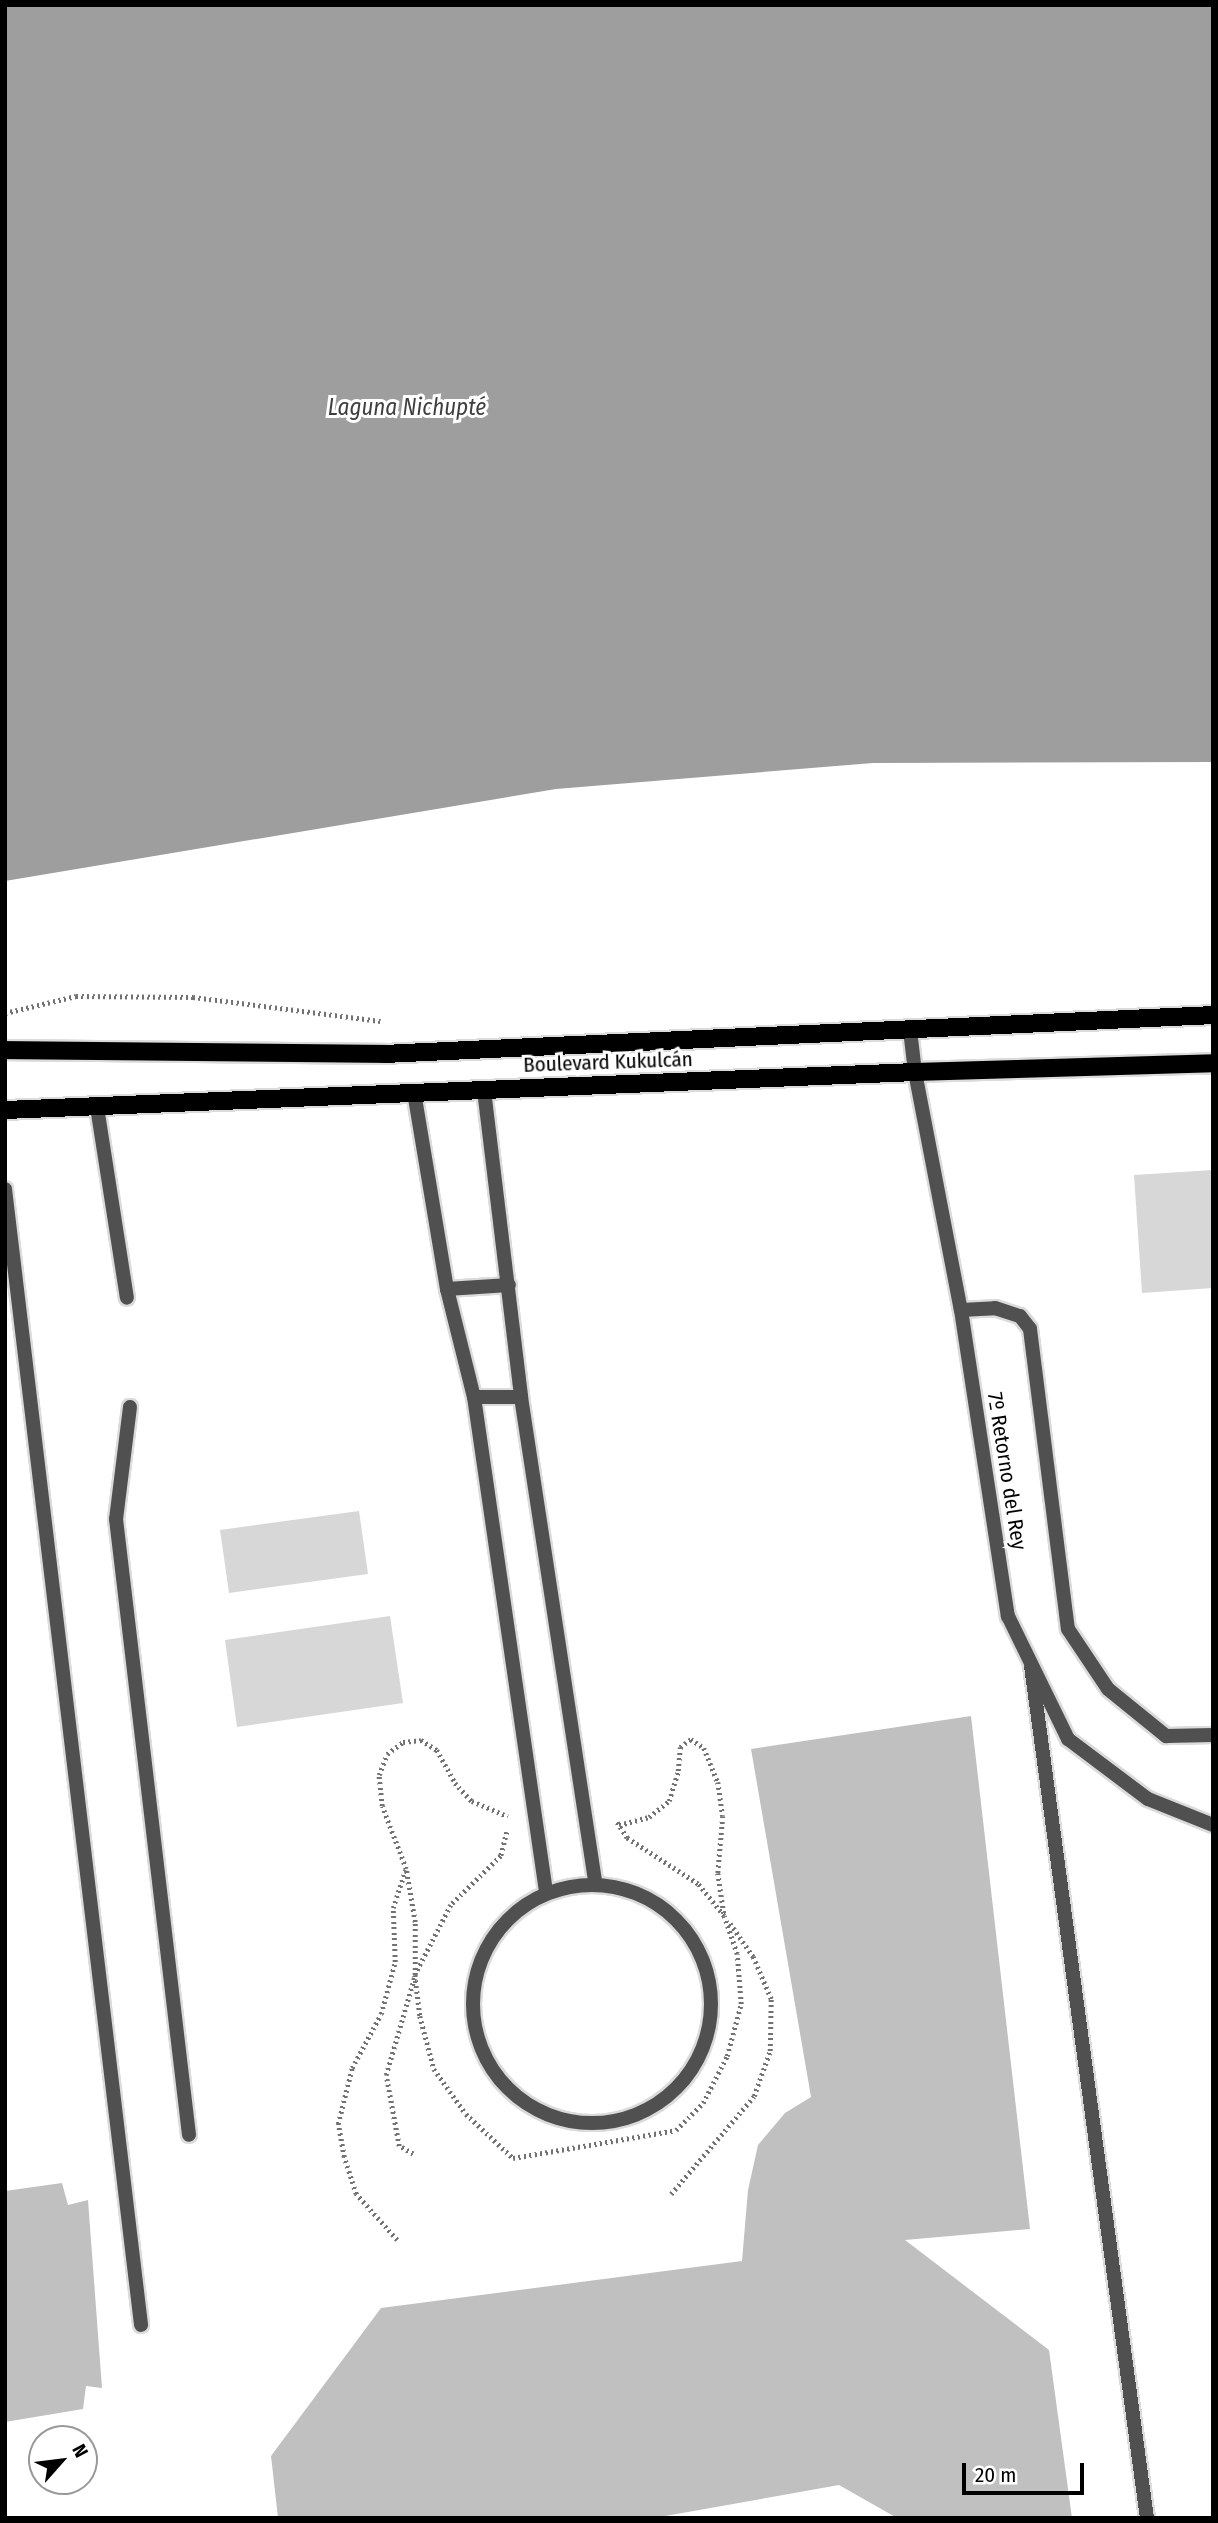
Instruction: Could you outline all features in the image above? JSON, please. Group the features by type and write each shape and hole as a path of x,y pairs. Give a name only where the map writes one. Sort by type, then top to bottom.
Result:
{"main road":[{"name":"Boulevard Kukulcán","path":"5,1051 384,1054 1213,1015"},
{"name":"Boulevard Kukulcán","path":"5,1110 915,1072 1213,1063"}],"street":[{"name":"7º Retorno del Rey","path":"910,1030 915,1072 961,1310 1008,1616 1068,1739 1148,1799 1213,1825"},
{"path":"484,1090 521,1397 595,1882"},
{"path":"414,1092 447,1289 474,1397 547,1892"},
{"path":"97,1107 127,1298"},
{"path":"5,1189 141,2325"},
{"path":"447,1289 509,1284"},
{"path":"961,1310 995,1308 1020,1316 1030,1329 1068,1629 1108,1689 1166,1736 1213,1735"},
{"path":"474,1397 521,1397"},
{"path":"130,1407 116,1519 189,2135"},
{"path":"1031,1664 1147,2518"},
{"path":"595,1882 623,1889 660,1905 689,1933 707,1969 712,2010 704,2049 683,2084 652,2109 614,2123 574,2123 536,2110 505,2087 483,2055 473,2018 475,1979 489,1943 513,1913 547,1892 595,1882"}],"path":[{"path":"5,1013 76,996 193,997 382,1021"},
{"path":"619,1825 649,1817 668,1801 678,1771 680,1747 691,1739 704,1748 718,1782 723,1816 718,1873 724,1916 753,1957 771,1999 770,2051 754,2096 671,2194"},
{"path":"412,2154 399,2146 386,2075 415,1975 415,1922 405,1869 382,1806 379,1775 387,1754 403,1742 421,1740 437,1750 455,1783 472,1801 508,1817"},
{"path":"397,2240 356,2194 344,2157 338,2124 352,2068 381,2014 392,1975 395,1962 393,1908 405,1869"}],"shaded area":[{"path":"1213,1170 1213,1288 1142,1293 1134,1175"},
{"path":"359,1511 368,1574 229,1593 220,1530"},
{"path":"390,1616 403,1703 237,1727 225,1640"}],"water":[{"name":"Laguna Nichupté","path":"5,5 1213,5 1213,762 873,763 556,789 5,881"}],"building":[{"path":"971,1716 1030,2229 905,2240 1049,2350 1072,2518 897,2518 839,2485 654,2518 278,2518 271,2456 381,2308 742,2261 748,2190 758,2145 785,2113 811,2097 751,1749"},
{"path":"62,2183 68,2205 88,2200 102,2388 86,2386 83,2409 5,2422 5,2191"}]}
